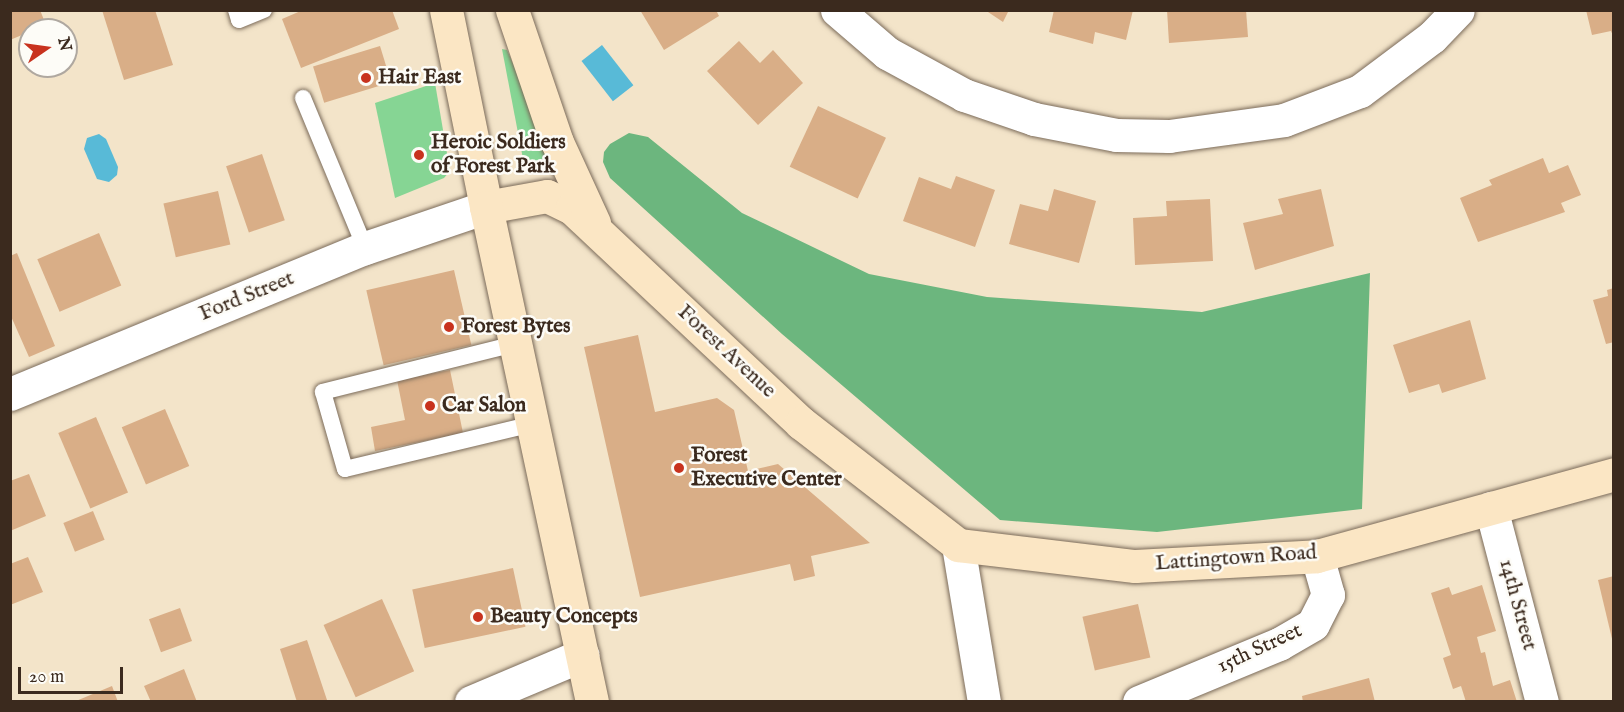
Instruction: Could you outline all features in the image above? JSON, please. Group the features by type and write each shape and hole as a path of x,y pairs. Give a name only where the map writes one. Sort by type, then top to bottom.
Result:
{"main road":[{"path":"446,10 592,702"},
{"path":"512,10 557,142 597,230"},
{"name":"Forest Avenue","path":"486,207 547,196 572,208 801,423 958,545"},
{"name":"Lattingtown Road","path":"958,545 1135,566 1317,556 1614,474"}],"street":[{"path":"837,10 887,53 964,95 1034,119 1116,135 1169,136 1284,120 1360,92 1432,37 1458,10"},
{"name":"Ford Street","path":"10,394 365,248 486,207"},
{"name":"14th Street","path":"1491,508 1542,702"},
{"path":"958,545 984,702"},
{"name":"15th Street","path":"1139,702 1279,644 1313,624 1329,595 1317,556"},
{"path":"471,702 582,655"}],"lane":[{"path":"236,10 239,20 264,10"},
{"path":"303,98 365,248"},
{"path":"515,344 323,392 345,469 532,424"}],"green space":[{"path":"502,49 507,50 551,152 548,161 530,163 523,159"},
{"path":"435,83 450,171 444,178 395,198 375,103"},
{"path":"629,133 648,137 742,213 869,274 987,297 1202,312 1370,273 1362,509 1157,532 1000,520 782,334 610,178 603,162 604,152 610,144"}],"water":[{"path":"602,45 633,85 613,101 582,61"},
{"path":"99,134 106,139 118,167 117,175 109,182 97,179 84,149 87,138"}],"building":[{"path":"10,10 40,10 43,18 18,18 18,37 10,40"},
{"path":"102,10 155,10 173,65 124,80"},
{"path":"303,10 392,10 399,29 301,68 282,19"},
{"path":"640,10 716,10 719,16 664,50"},
{"path":"985,10 1009,10 1003,22"},
{"path":"1054,10 1133,10 1126,40 1095,32 1093,44 1049,32"},
{"path":"1167,10 1246,10 1248,37 1169,43"},
{"path":"1586,10 1614,10 1614,38 1611,31 1592,35"},
{"path":"739,41 760,63 773,50 803,83 758,125 707,71"},
{"path":"380,46 391,82 324,103 313,66"},
{"path":"818,106 886,138 858,198 790,167"},
{"path":"262,154 285,220 249,233 226,166"},
{"path":"1543,158 1549,173 1568,165 1581,195 1561,203 1565,212 1478,242 1460,198 1492,185 1489,180"},
{"path":"956,176 995,190 975,247 903,221 919,177 951,189"},
{"path":"1054,189 1096,201 1079,263 1009,244 1020,204 1048,211"},
{"path":"1321,189 1334,246 1255,270 1243,223 1283,214 1278,199"},
{"path":"218,191 230,245 176,257 163,204"},
{"path":"1210,199 1213,261 1135,265 1133,218 1167,216 1166,201"},
{"path":"99,233 121,285 60,312 37,259"},
{"path":"17,253 55,346 29,357 10,314 10,256"},
{"path":"454,270 471,345 384,365 366,290"},
{"path":"1614,288 1614,342 1606,344 1593,300 1608,296 1607,290"},
{"path":"1470,320 1486,379 1442,393 1439,384 1409,393 1393,345"},
{"name":"Forest Executive Center","path":"638,335 655,412 717,398 734,410 748,471 778,464 870,543 811,556 815,576 794,581 790,564 640,597 584,347"},
{"path":"450,370 463,433 375,451 371,427 405,420 397,380"},
{"path":"165,409 189,466 146,484 122,427"},
{"path":"96,417 128,492 90,509 58,433"},
{"path":"29,474 46,516 10,531 10,481"},
{"path":"93,511 105,540 75,552 63,523"},
{"path":"28,557 43,592 10,605 10,564"},
{"path":"513,568 525,627 425,648 412,589"},
{"path":"1614,576 1614,643 1613,643 1598,580"},
{"path":"1482,585 1496,631 1477,637 1481,653 1485,652 1493,686 1510,680 1517,702 1466,702 1461,686 1453,689 1443,658 1451,655 1431,593 1449,587 1452,595"},
{"path":"382,599 414,671 356,697 324,625"},
{"path":"1138,604 1150,658 1095,670 1082,617"},
{"path":"180,608 192,641 161,652 149,619"},
{"path":"307,640 327,700 323,702 297,702 280,649"},
{"path":"184,669 197,702 151,702 144,686"},
{"path":"1369,678 1375,702 1303,702 1302,696"},
{"path":"112,686 118,702 76,702 76,701"}],"place":[{"name":"Hair East","path":"366,78"},
{"name":"Heroic Soldiers of Forest Park","path":"419,155"},
{"name":"Forest Bytes","path":"449,327"},
{"name":"Car Salon","path":"430,406"},
{"name":"Forest Executive Center","path":"679,468"},
{"name":"Beauty Concepts","path":"478,617"}]}
